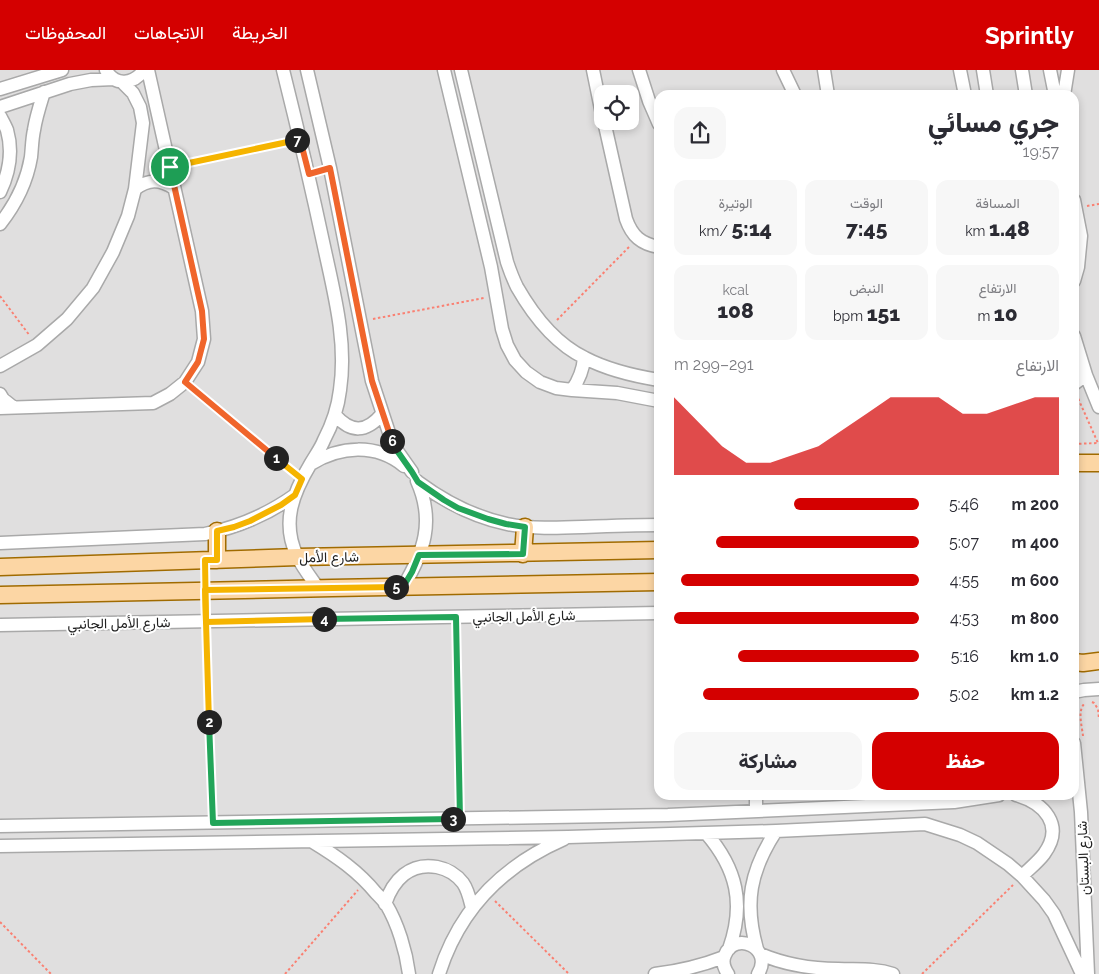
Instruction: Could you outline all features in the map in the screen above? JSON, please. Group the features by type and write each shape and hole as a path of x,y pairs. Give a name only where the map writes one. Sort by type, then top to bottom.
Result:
{"main road":[{"path":"1079,463 1099,463"},
{"path":"523,554 525,527"},
{"path":"217,531 217,560"},
{"name":"شارع الأمل","path":"0,567 654,550"},
{"path":"0,595 654,582"},
{"path":"1079,662 1099,661"}],"street":[{"path":"0,89 62,70"},
{"path":"0,106 84,81 114,77 130,81 138,77 144,70"},
{"path":"0,394 6,408 153,402 170,394 185,382 198,362 204,339 202,311 148,70"},
{"path":"282,70 309,174 339,316 342,340 342,374 335,415 324,441 302,479 290,512 290,530 298,558 318,588"},
{"path":"307,70 330,168 372,381 393,445 415,477 424,504 426,516 424,538 412,572 403,587"},
{"path":"444,70 497,295 502,329 507,346 515,360 526,372 540,382 556,388 617,393 654,400"},
{"path":"461,70 507,262 525,301 548,330 584,358 624,372 654,379"},
{"path":"593,70 596,85"},
{"path":"639,70 654,112"},
{"path":"783,70 793,90"},
{"path":"824,70 827,90"},
{"path":"960,70 964,90"},
{"path":"982,70 986,90"},
{"path":"1022,70 1025,90"},
{"path":"1050,70 1053,90"},
{"path":"1065,90 1068,70"},
{"path":"1,367 37,345 68,319 93,288 113,252 128,216 134,189 143,123 140,107 133,93 114,77"},
{"path":"0,224 9,212 22,186 31,158 34,130 44,92"},
{"path":"0,116 7,130 10,155 6,180 0,192"},
{"path":"606,130 630,230 637,238 654,246"},
{"path":"309,174 330,168"},
{"path":"134,189 143,183 154,181 165,183 174,188"},
{"path":"1079,226 1081,236 1079,257"},
{"path":"497,295 516,285"},
{"path":"1079,352 1099,407"},
{"path":"572,390 582,372 584,358"},
{"path":"1079,383 1086,375"},
{"path":"335,415 342,424 353,428 364,428 375,423 382,414"},
{"path":"310,465 323,457 338,452 354,450 386,455 400,462 415,477 444,500 473,514 506,524 544,528 654,525"},
{"path":"0,543 183,535 217,531 258,518 295,495"},
{"name":"شارع الأمل الجانبي","path":"0,625 654,613"},
{"path":"1079,691 1099,689"},
{"name":"شارع البستان","path":"1079,792 1088,974"},
{"path":"756,800 756,811"},
{"path":"0,826 668,815 967,800"},
{"path":"1022,876 1044,854 1052,836 1050,818 1044,809 1028,800"},
{"path":"189,824 189,843"},
{"path":"0,846 568,837 776,831 925,824 960,835 977,843 1022,876 1054,914 1082,974"},
{"path":"758,974 762,967 762,961 752,932 750,897 753,879 762,854 776,831"},
{"path":"706,833 725,858 735,887 737,918 724,964 728,974"},
{"path":"439,974 444,956 461,923 486,892 501,878 533,855 568,837"},
{"path":"313,842 352,868 386,904 403,945 409,974"},
{"path":"386,904 389,892 406,873 417,867 430,866 443,868 454,874 463,883 472,908"},
{"path":"655,974 683,970 710,962 726,953 734,945 740,943 752,945 759,952 781,962 802,967 843,972 869,969 892,974"}],"path":[{"path":"170,167 300,139"},
{"path":"548,330 637,238"},
{"path":"361,321 497,295"},
{"path":"0,296 37,345"},
{"path":"185,382 302,479"},
{"path":"1079,400 1098,443 1079,444"},
{"path":"456,617 460,819"},
{"path":"206,622 213,823"},
{"path":"922,974 1022,876"},
{"path":"285,974 360,888 370,885"},
{"path":"486,892 569,974"},
{"path":"0,922 51,974"}],"shaded area":[{"path":"0,70 1099,70 1099,974 0,974"}],"route":[{"path":"170,167 202,311 204,339 198,362 185,382 302,479 295,495 281,505 250,521 217,531 217,560 205,560 206,622 213,823 460,819 456,617 206,622 205,590 403,587 419,555 523,554 525,527 506,524 473,514 458,508 431,492 418,482 393,445 372,381 330,168 309,174 300,139 170,167"}]}
